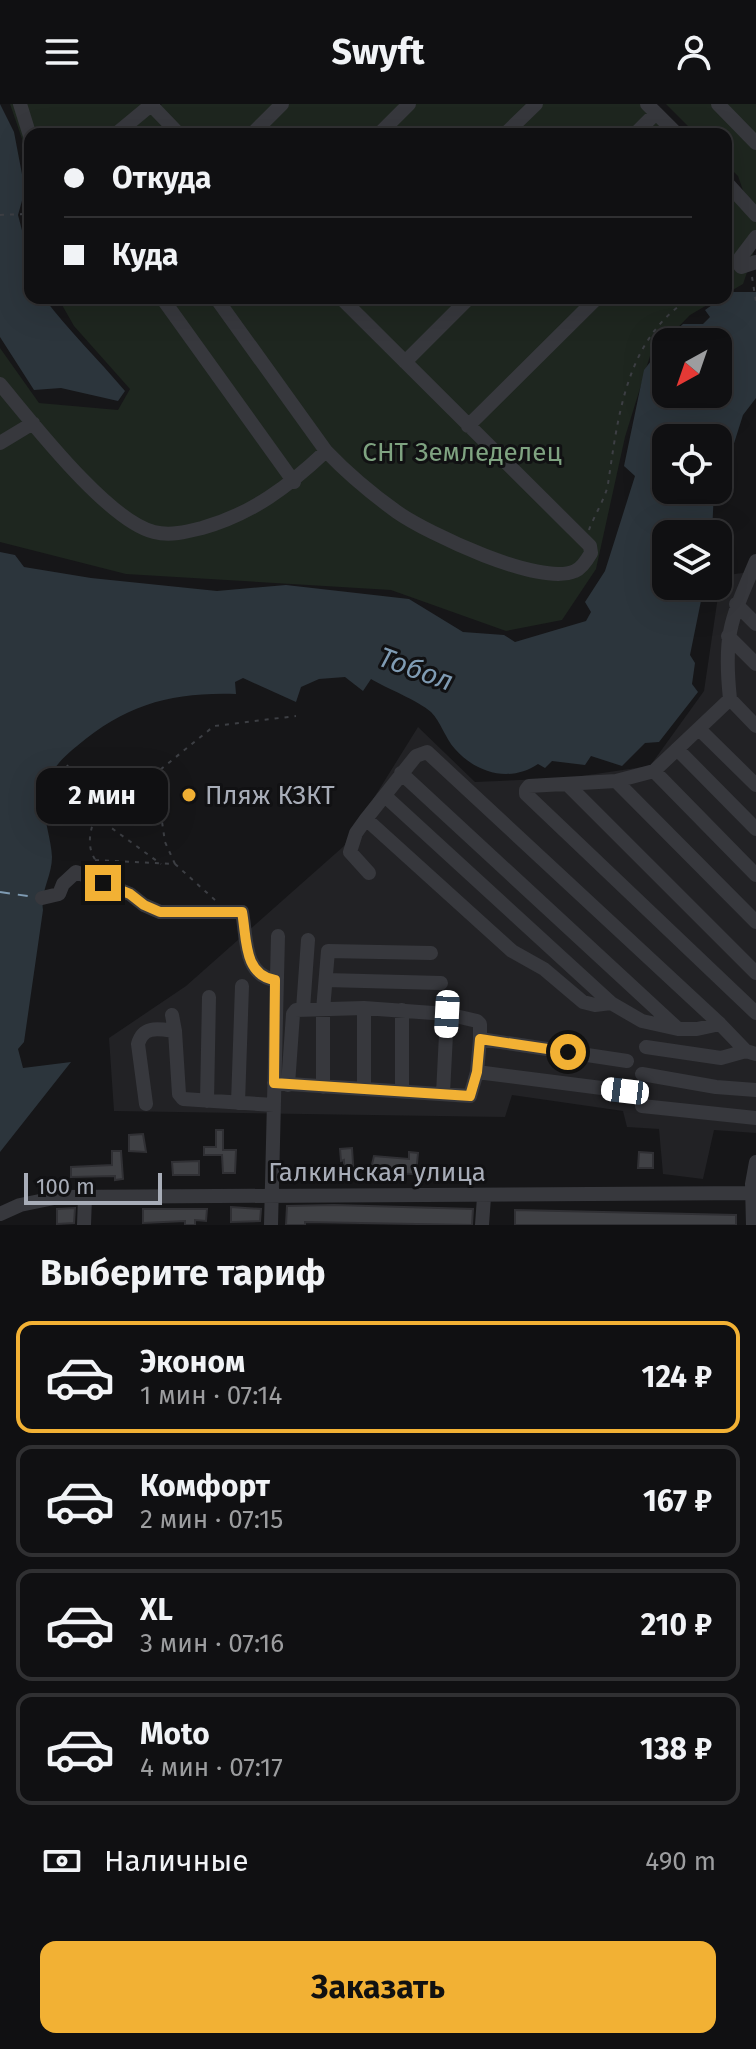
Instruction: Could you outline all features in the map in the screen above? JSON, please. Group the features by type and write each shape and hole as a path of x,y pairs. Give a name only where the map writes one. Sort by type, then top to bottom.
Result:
{"street":[{"path":"20,104 28,128"},
{"path":"123,128 151,104 173,128"},
{"path":"258,128 282,104"},
{"path":"385,128 409,104"},
{"path":"511,128 536,104"},
{"path":"718,104 756,143"},
{"path":"639,128 651,108 671,128"},
{"path":"732,189 756,215"},
{"path":"753,263 741,267 737,262 756,237"},
{"path":"166,304 294,482"},
{"path":"220,304 326,451 342,468 398,513 455,542 517,568 556,573 574,571 586,561 591,553 590,546 348,304"},
{"path":"405,362 463,304"},
{"path":"468,426 591,304"},
{"path":"0,384 92,487 134,523 153,532 178,534 233,518 294,482 326,451"},
{"path":"0,443 33,423"},
{"path":"756,561 753,580 736,604 728,636 726,662 730,699 756,726"},
{"path":"736,604 756,624"},
{"path":"728,636 756,664"},
{"path":"730,699 654,771 616,781 529,786 526,794 756,1013"},
{"path":"699,729 756,785"},
{"path":"677,749 756,829"},
{"path":"369,873 350,852 356,833 419,753 431,755 751,1052"},
{"path":"654,771 756,875"},
{"path":"401,773 678,1029"},
{"path":"616,781 756,922"},
{"path":"568,785 756,973"},
{"path":"385,796 611,1003 642,1021 678,1029 720,1024"},
{"path":"366,819 512,951 544,969 583,1002 595,1005 611,1003"},
{"path":"42,898 59,894 63,884 76,872 130,894 160,912 242,912 249,958 260,975 275,980"},
{"path":"278,936 275,980 281,1084"},
{"path":"303,1009 308,940"},
{"path":"323,1087 323,1010 328,951 431,953"},
{"path":"326,980 441,983"},
{"path":"238,1103 242,986"},
{"path":"207,1101 209,997"},
{"path":"364,1008 364,1089"},
{"path":"271,1225 274,1105 281,1084 293,1014 303,1009 402,1010 447,1014 480,1024 477,1072 470,1096 281,1084"},
{"path":"402,1010 402,1091"},
{"path":"443,1094 447,1014"},
{"path":"172,1015 179,1094 183,1099 274,1105"},
{"path":"146,1104 138,1044 140,1036 146,1030 175,1031"},
{"path":"480,1039 627,1061"},
{"path":"646,1047 721,1058 751,1052"},
{"path":"716,1087 721,1058"},
{"path":"477,1072 625,1091"},
{"path":"642,1074 716,1087 756,1090"},
{"path":"642,1106 756,1118"},
{"path":"753,1225 756,1162"},
{"name":"Галкинская улица","path":"0,1214 20,1205 59,1197 484,1197 754,1192"},
{"path":"84,1225 85,1197"},
{"path":"482,1225 484,1197"}],"path":[{"path":"0,215 24,214"},
{"path":"753,263 756,302"},
{"path":"585,542 608,487 615,428 638,356 654,330 681,304"},
{"path":"93,805 155,774 214,726 296,716"},
{"path":"67,765 93,805 95,816 88,836 90,848 105,871"},
{"path":"155,774 165,842 175,864 228,912"},
{"path":"95,816 162,865"},
{"path":"95,860 175,864"}],"shaded area":[{"path":"756,571 756,1133 714,1130 703,1179 663,1174 659,1129 627,1127 623,1111 512,1095 505,1117 114,1111 109,1038 186,986 344,846 418,727 475,782 568,778 650,766 704,691 717,600 732,600 732,574"}],"green space":[{"path":"10,104 143,104 115,128 24,128 24,145"},
{"path":"162,104 652,104 675,128 133,128"},
{"path":"666,104 756,104 756,245 743,284 732,290 732,186 746,199 738,176 732,170 732,128 690,128"},
{"name":"СНТ Земледелец","path":"61,304 709,304 690,315 677,328 652,328 652,354 625,437 596,569 562,620 506,631 391,590 126,574 0,542 0,348 39,403 118,410 130,389 74,326"}],"water":[{"path":"0,104 14,132 24,185 18,215 24,238 24,304 49,304 125,391 118,401 61,388 34,390 0,337"},
{"name":"Тобол","path":"732,292 756,292 756,398 743,415 732,450 732,424 652,424 652,504 713,504 713,520 652,520 652,600 701,600 690,655 695,663 692,684 698,692 659,742 645,743 622,766 591,756 585,765 552,761 545,768 538,764 516,773 494,773 463,757 426,708 371,679 363,691 345,677 319,679 301,687 296,702 243,678 235,682 236,694 171,698 114,720 67,755 47,783 44,806 52,857 43,897 24,1042 18,1049 23,1068 71,1062 0,1152 0,552 15,555 24,567 91,578 217,591 286,585 409,599 463,632 504,635 515,642 586,621 591,612 585,602 605,571 635,476 624,466 644,370 652,360 652,408 732,408 732,328 679,328 683,324 703,324 710,317 705,310 714,304 732,304"}],"building":[{"path":"216,1130 223,1130 223,1150 236,1150 235,1173 223,1173 222,1155 204,1155 204,1147 216,1147"},
{"path":"143,1134 146,1152 129,1151 129,1135"},
{"path":"352,1148 354,1179 344,1179 344,1160 341,1161 340,1149"},
{"path":"112,1151 121,1151 123,1179 115,1180 115,1176 71,1177 71,1167 112,1165"},
{"path":"409,1152 418,1153 416,1174 370,1173 374,1156 409,1159"},
{"path":"639,1152 653,1153 653,1168 638,1168"},
{"path":"199,1161 199,1175 173,1175 172,1162"},
{"path":"287,1206 473,1209 472,1225 305,1222 305,1225 286,1225"},
{"path":"231,1207 261,1209 260,1221 231,1222"},
{"path":"75,1208 74,1223 57,1224 57,1209"},
{"path":"143,1209 207,1209 206,1221 195,1220 195,1225 185,1225 185,1221 143,1223"},
{"path":"515,1210 736,1215 736,1225 515,1225"}],"ferry route":[{"path":"0,892 34,897"}],"place":[{"name":"Пляж КЗКТ","path":"189,795"}],"route":[{"path":"103,883 130,894 160,912 242,912 249,958 260,975 275,980 274,1083 470,1096 477,1072 480,1039 568,1052"}]}
